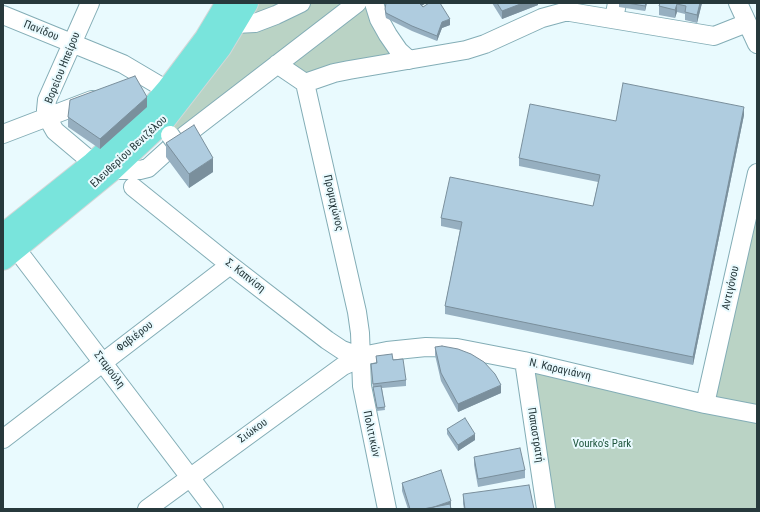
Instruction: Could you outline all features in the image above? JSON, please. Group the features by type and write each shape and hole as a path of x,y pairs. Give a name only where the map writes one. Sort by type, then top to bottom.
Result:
{"main road":[{"name":"Ελευθερίου Βενιζέλου","path":"6,241 102,167 167,90 206,38 227,3"},
{"name":"Ελευθερίου Βενιζέλου","path":"102,167 170,140 180,101 220,48 247,3"}],"street":[{"name":"Βορείου Ηπείρου","path":"90,3 47,100 46,117 55,132 102,167"},
{"path":"235,24 259,22 301,3"},
{"path":"102,167 140,170 148,168 180,140 357,3"},
{"path":"374,3 379,19 388,35 399,51 408,60"},
{"path":"737,3 757,44"},
{"path":"278,64 305,83 334,73 466,50 485,44 542,18 555,8 570,12 615,11 714,36 747,23"},
{"name":"Πανίδου","path":"3,15 123,64 167,90"},
{"path":"125,87 147,79"},
{"name":"Προμαχώνος","path":"305,83 357,312 361,358"},
{"path":"3,134 104,95"},
{"name":"Αντιγόνου","path":"705,404 757,173"},
{"name":"Σ. Καπνίση","path":"133,187 327,340 342,350 361,358"},
{"name":"Σταμούλη","path":"6,241 103,362 214,509"},
{"name":"Φαβιέρου","path":"3,439 230,265"},
{"name":"Ν. Καραγιάννη","path":"361,358 387,351 415,348 457,348 524,361 705,404 757,414"},
{"name":"Σιώκου","path":"148,509 331,374 350,362 361,358"},
{"name":"Πολιτικών","path":"361,358 362,386 387,509"},
{"name":"Παπαστρατή","path":"524,361 546,509"}],"green space":[{"path":"227,3 378,3 409,60 305,83 277,64 179,140 162,123"},
{"name":"Vourko's Park","path":"757,173 757,509 545,509 524,361 706,399"}],"building":[{"path":"386,3 419,3 423,7 429,3 440,3 450,19 442,22 437,36 386,13"},
{"path":"497,3 523,3 502,11"},
{"path":"627,3 646,3 645,6"},
{"path":"660,3 700,3 697,15 685,12 686,6 677,4 675,10 659,6"},
{"path":"135,76 147,97 100,139 68,117 70,100"},
{"path":"623,83 744,107 693,357 445,306 462,222 441,218 450,177 593,206 600,175 519,158 530,104 616,121"},
{"path":"194,125 213,158 189,174 166,143"},
{"path":"442,346 458,349 471,354 484,362 495,374 501,385 458,404 441,373 435,347"},
{"path":"392,354 393,360 403,359 406,380 373,384 371,364 377,363 376,356"},
{"path":"381,386 385,407 377,408 373,387"},
{"path":"465,418 475,434 458,445 447,429"},
{"path":"520,448 525,470 478,479 474,457"},
{"path":"441,470 451,501 431,508 410,509 402,483"},
{"path":"529,485 534,509 465,509 463,494"},
{"path":"450,504 451,509 423,509"}]}
